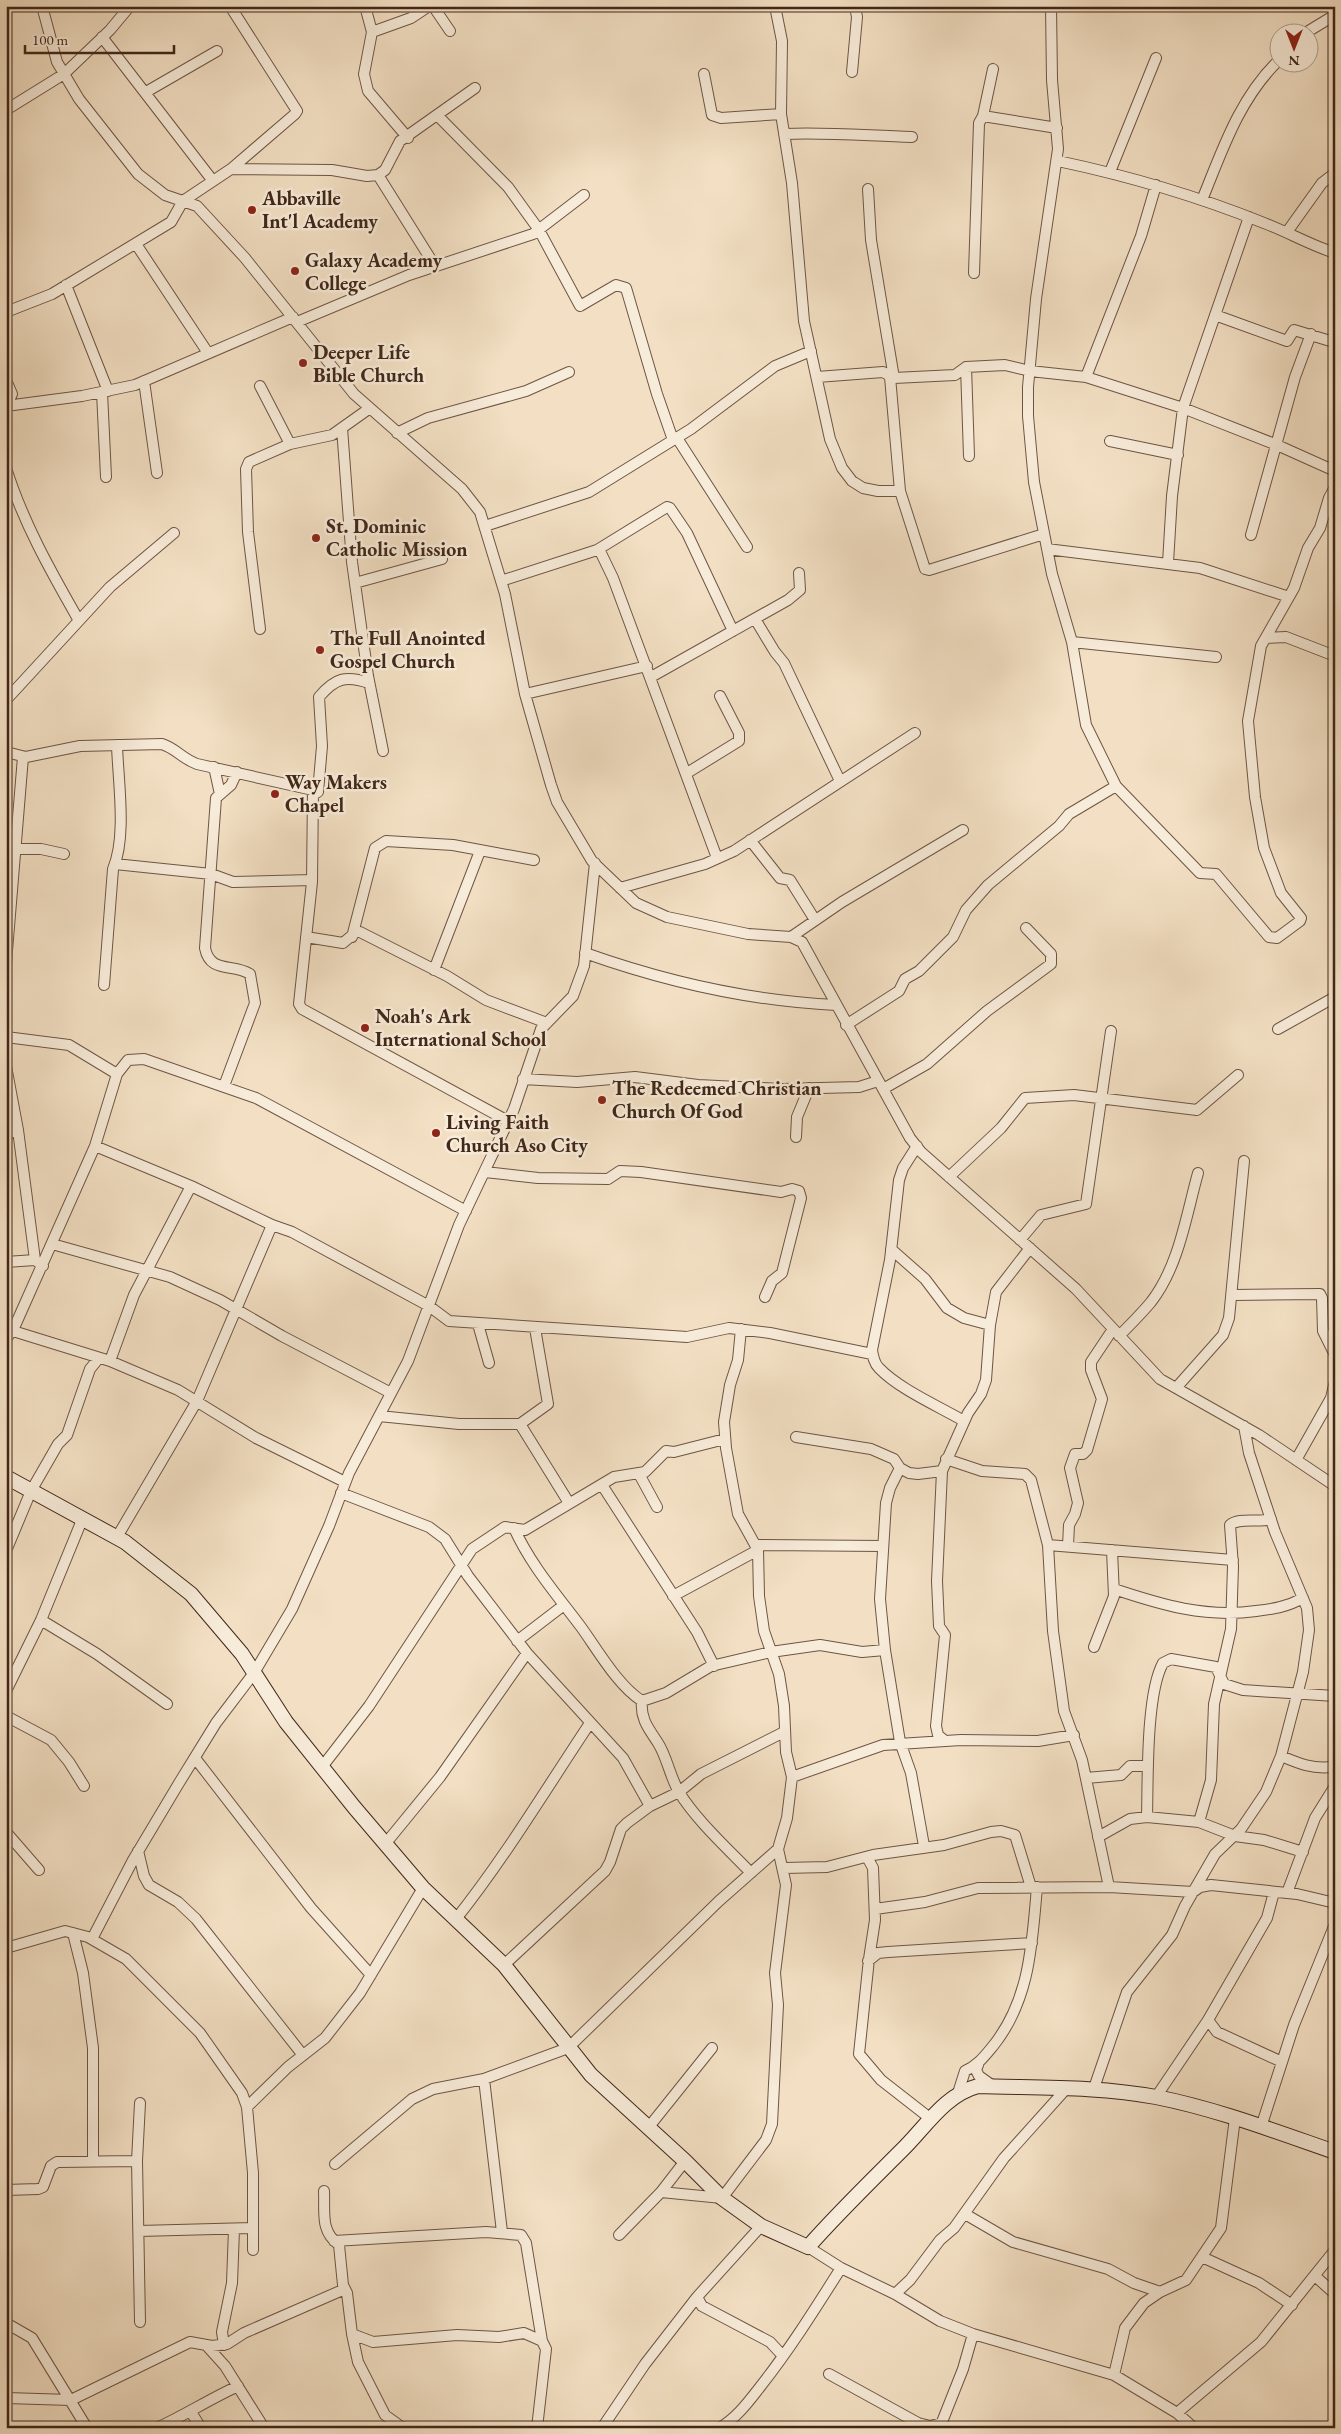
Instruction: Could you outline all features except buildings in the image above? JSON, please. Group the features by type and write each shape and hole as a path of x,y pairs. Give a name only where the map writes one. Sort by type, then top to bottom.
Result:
{"street":[{"path":"42,6 57,62 79,99 138,174 165,195 197,206 245,258 354,394 462,489 480,512 501,580 525,694 557,802 595,863 636,903 667,917 748,934 791,936 802,942 846,1025 917,1146 1076,1289 1160,1378 1244,1426 1335,1486"},
{"path":"6,110 64,74 130,6"},
{"path":"6,312 52,294 171,222 183,201 231,169 297,111 230,6"},
{"path":"365,6 372,32 366,55 365,84 368,91 408,138"},
{"path":"372,32 411,18 429,6"},
{"path":"433,6 450,31"},
{"path":"774,6 782,41 781,114 792,183 804,321 830,439 842,468 852,481 863,488 878,491 900,491"},
{"path":"852,72 857,17 855,6"},
{"path":"1051,6 1051,71 1057,128 1058,161 1036,299 1028,416 1034,482 1047,549 1072,642 1086,725 1116,786 1200,873 1216,874 1269,937 1277,938 1300,921 1299,915 1281,893 1264,848 1256,797 1248,722 1250,702 1255,686 1258,654 1289,597 1308,548 1320,528 1329,498 1335,487"},
{"path":"1318,25 1335,15"},
{"path":"102,37 213,181"},
{"path":"146,92 217,51"},
{"path":"1110,172 1156,58"},
{"path":"974,273 979,123 983,116 993,68"},
{"path":"1202,200 1235,120 1268,70"},
{"path":"704,74 712,115 721,118 781,114"},
{"path":"231,169 332,170 367,176 378,175 385,170 396,146 475,88"},
{"path":"437,115 508,187 539,230 580,306 616,285 626,288 656,394 675,439 747,547"},
{"path":"983,116 1057,128"},
{"path":"784,134 818,133 851,136 912,137"},
{"path":"1058,161 1110,172 1202,200 1287,232 1335,253"},
{"path":"1287,232 1322,183 1335,173"},
{"path":"378,175 435,266"},
{"path":"1086,376 1141,236 1156,185"},
{"path":"868,189 870,232 892,377 900,491 926,570 1044,534"},
{"path":"7,406 105,391 144,381 208,353 408,275 533,234 584,195"},
{"path":"1168,563 1183,408 1249,217"},
{"path":"136,244 208,353"},
{"path":"66,285 105,391 106,476"},
{"path":"1215,314 1287,341 1294,330 1332,341 1335,338"},
{"path":"1251,535 1295,377 1311,334"},
{"path":"485,526 580,497 675,439 775,366 811,351"},
{"path":"817,377 883,372 892,377 955,375 966,367 1005,365 1030,371 1086,376 1183,408 1277,445 1335,471"},
{"path":"966,367 969,456"},
{"path":"397,433 428,418 526,391 569,372"},
{"path":"6,380 12,394 7,406"},
{"path":"144,381 157,473"},
{"path":"260,386 290,444"},
{"path":"260,630 248,532 246,469 250,462 290,444 332,434 370,408"},
{"path":"342,428 355,583 369,683 384,751"},
{"path":"1110,441 1178,455"},
{"path":"6,468 16,498 47,565 78,619"},
{"path":"501,580 598,549 665,508 670,508 687,533 733,631"},
{"path":"8,696 78,619 110,587 174,533"},
{"path":"598,549 613,578 718,858"},
{"path":"1047,549 1200,568 1289,597"},
{"path":"355,583 442,559"},
{"path":"651,677 754,619 800,590 799,574"},
{"path":"754,619 784,664 840,781"},
{"path":"1266,638 1286,637 1335,656"},
{"path":"1072,642 1216,656"},
{"path":"525,694 647,666"},
{"path":"314,794 318,792 322,746 319,697 330,683 354,678 369,683"},
{"path":"686,773 739,741 739,734 720,696"},
{"path":"620,888 718,858 750,840 915,733"},
{"path":"6,752 22,757 80,746 162,744 173,748 183,759 214,768 314,790 312,880 299,1004 302,1009 508,1121"},
{"path":"104,986 120,824 117,745"},
{"path":"6,963 22,757"},
{"path":"214,768 220,794"},
{"path":"224,1086 255,999 250,974 211,962 205,948 216,798 231,785 237,772"},
{"path":"846,1025 899,991 905,979 919,971 953,936 966,910 988,885 1059,826 1069,814 1116,786"},
{"path":"791,936 963,830"},
{"path":"750,840 780,878 790,880 815,920"},
{"path":"352,936 372,857 379,843 396,841 453,845 534,860"},
{"path":"16,849 41,849 64,854"},
{"path":"434,970 480,850"},
{"path":"92,1939 138,1851 194,1758 216,1723 254,1673 292,1609 329,1526 346,1482 378,1416 408,1361 466,1211 508,1121 540,1029 573,996 584,966 595,863"},
{"path":"115,864 211,874 233,882 243,883 312,880"},
{"path":"523,1079 577,1082 635,1077 698,1085 809,1088 881,1085 927,1064 987,1011 1051,964 1051,954 1026,928"},
{"path":"306,936 344,943 356,932 364,934 434,970 486,1000 547,1023"},
{"path":"585,953 621,966 713,988 804,1004 836,1005"},
{"path":"1278,1029 1335,997"},
{"path":"1020,1240 1041,1214 1086,1204 1111,1031"},
{"path":"6,1037 69,1045 117,1074"},
{"path":"346,1482 256,1438 178,1390 110,1361 9,1335 39,1263 52,1244 95,1146 117,1074 128,1060 144,1059 256,1098 466,1211"},
{"path":"6,1066 39,1263"},
{"path":"950,1177 1001,1128 1026,1098 1074,1095 1197,1110 1238,1075"},
{"path":"796,1137 797,1116 809,1088"},
{"path":"6,1134 18,1130"},
{"path":"95,1146 192,1186 272,1225 292,1232 429,1306 449,1321 687,1337 729,1328 770,1333 872,1354"},
{"path":"917,1146 903,1168 899,1180 891,1249 872,1354 878,1367 898,1382 964,1421"},
{"path":"1176,1388 1223,1334 1230,1318 1244,1161"},
{"path":"485,1172 538,1178 608,1179 620,1171 641,1172 781,1192 792,1189 799,1191 801,1198 782,1273 772,1281 765,1298"},
{"path":"1068,1546 1069,1525 1076,1514 1078,1503 1070,1464 1075,1454 1086,1453 1102,1399 1091,1370 1090,1362 1116,1332 1151,1302 1168,1272 1179,1243 1198,1173"},
{"path":"110,1361 146,1270 192,1186"},
{"path":"117,1537 196,1402 272,1225"},
{"path":"52,1244 170,1277 235,1309 391,1393"},
{"path":"945,1741 938,1735 936,1726 944,1635 939,1626 937,1581 942,1471 964,1421 981,1394 986,1380 990,1325 996,1292 1030,1248"},
{"path":"891,1249 925,1279 947,1308 964,1318 990,1325"},
{"path":"6,1262 39,1263"},
{"path":"1233,1295 1320,1294 1322,1298 1323,1331 1335,1355"},
{"path":"478,1324 489,1363"},
{"path":"378,1416 460,1424 520,1424 548,1404 535,1328"},
{"path":"335,2164 412,2099 433,2089 484,2079 568,2048 719,1901 778,1849 787,1818 792,1777 786,1752 783,1698 779,1674 764,1631 759,1596 757,1548 743,1527 738,1514 725,1439 724,1422 730,1385 738,1360 741,1329"},
{"path":"6,1551 31,1491 58,1444 67,1435 90,1369 99,1358"},
{"path":"1296,1460 1333,1399 1335,1382"},
{"path":"520,1424 569,1503"},
{"path":"1093,2090 1127,1992 1172,1935 1184,1906 1215,1854 1249,1818 1266,1792 1281,1756 1297,1695 1309,1630 1307,1608 1271,1519 1249,1453 1244,1426"},
{"path":"796,1436 872,1449 894,1459 900,1468 918,1474 942,1471"},
{"path":"322,1767 368,1706 472,1549 505,1526 525,1530 619,1476 639,1474 650,1468 658,1456 666,1451 674,1452 725,1439"},
{"path":"946,1459 982,1471 1025,1474 1031,1480 1048,1544 1054,1640 1064,1712 1074,1735 1086,1778 1109,1888"},
{"path":"900,1468 890,1488 886,1503 880,1599 885,1650 900,1742 911,1773 924,1846"},
{"path":"639,1474 657,1507"},
{"path":"6,1477 82,1520 117,1537 191,1594 242,1654 286,1722 423,1888 504,1965 590,2075 685,2161 722,2198 761,2226 808,2247 841,2268 895,2294 940,2321 973,2334 1114,2375 1177,2413 1194,2428"},
{"path":"602,1485 697,1632 714,1666"},
{"path":"341,1493 429,1527 445,1539 461,1566 527,1653 623,1758 650,1806"},
{"path":"1199,1822 1211,1780 1214,1704 1221,1680 1231,1629 1232,1560 1229,1532 1231,1523 1242,1520 1260,1522 1271,1519"},
{"path":"6,1692 41,1620 82,1520"},
{"path":"514,1528 522,1546 564,1606 616,1676 642,1701"},
{"path":"1048,1544 1074,1548 1232,1560"},
{"path":"673,1596 757,1548 883,1546"},
{"path":"452,1548 472,1549"},
{"path":"1094,1647 1110,1609 1114,1589 1112,1550"},
{"path":"1114,1589 1167,1606 1230,1615 1280,1608 1303,1598"},
{"path":"518,1641 564,1606"},
{"path":"41,1620 97,1654 167,1704"},
{"path":"642,1701 666,1693 714,1666 771,1652 820,1644 862,1652 885,1650"},
{"path":"386,1843 440,1777 527,1653"},
{"path":"1147,1817 1148,1766 1156,1674 1163,1662 1171,1659 1216,1667 1224,1684 1243,1690 1335,1696"},
{"path":"642,1701 641,1710 646,1727 658,1743 679,1792 691,1810 751,1873"},
{"path":"6,1716 51,1740 69,1762 84,1786"},
{"path":"456,1919 488,1878 530,1817 590,1723"},
{"path":"920,1742 936,1726"},
{"path":"504,1965 605,1871 621,1829 650,1806 679,1792 701,1774 784,1732"},
{"path":"792,1777 876,1747 900,1742 1038,1741 1074,1735"},
{"path":"1281,1756 1304,1766 1316,1768 1332,1767 1335,1770"},
{"path":"194,1758 311,1908 370,1976"},
{"path":"1086,1778 1122,1775 1130,1766 1148,1766"},
{"path":"1287,1893 1316,1818 1335,1786"},
{"path":"1098,1837 1130,1819 1147,1817 1199,1822 1234,1836 1264,1840 1303,1852"},
{"path":"6,1832 39,1870"},
{"path":"784,1868 827,1867 881,1854 924,1846 944,1845 991,1832 1010,1832 1018,1840 1034,1887 1032,1943 1025,1982 1012,2020 976,2070 979,2076 993,2086"},
{"path":"722,2198 770,2133 778,2006 775,1973 786,1885 784,1868 778,1849"},
{"path":"138,1851 144,1876 149,1885 178,1902 196,1919 302,2054"},
{"path":"873,1868 881,1854"},
{"path":"867,1857 873,1868 875,1920 868,1961 859,2054 881,2080 931,2119"},
{"path":"875,1909 925,1902 978,1888 1034,1887 1193,1892 1200,1887 1211,1885 1317,1897 1335,1903"},
{"path":"247,2107 302,2054 325,2038 360,1993 423,1888"},
{"path":"1156,2097 1208,2020 1267,1918 1274,1892"},
{"path":"1261,2127 1294,2025 1335,1924"},
{"path":"6,1948 65,1932 92,1939 126,1960 200,2034 242,2093 247,2107 253,2173 253,2250"},
{"path":"74,1933 83,1973 94,2048 93,2162"},
{"path":"868,1961 878,1953 1032,1943"},
{"path":"1208,2020 1217,2032 1282,2062"},
{"path":"648,2128 712,2048"},
{"path":"958,2093 965,2071 978,2065"},
{"path":"484,2079 502,2232"},
{"path":"808,2247 852,2198 958,2093 978,2086 1093,2090 1156,2097 1234,2118 1335,2152"},
{"path":"895,2294 910,2280 940,2240 954,2228 1004,2158 1066,2089"},
{"path":"140,2103 137,2161 140,2322"},
{"path":"1114,2375 1125,2328 1144,2303 1160,2292 1186,2280 1221,2228 1234,2118"},
{"path":"6,2190 38,2189 43,2187 51,2166 57,2162 137,2161"},
{"path":"619,2234 661,2192 685,2161"},
{"path":"324,2191 326,2230 330,2238 339,2245 358,2362 385,2415 403,2428"},
{"path":"661,2192 722,2198"},
{"path":"965,2214 1013,2242 1108,2269 1134,2283 1160,2292"},
{"path":"602,2428 645,2364 697,2297 761,2226"},
{"path":"139,2231 252,2228"},
{"path":"225,2366 225,2344 222,2332 232,2283 234,2229"},
{"path":"334,2241 502,2232 517,2233 525,2240 546,2357 537,2428"},
{"path":"1177,2413 1261,2342 1335,2250"},
{"path":"1202,2257 1259,2283 1292,2305"},
{"path":"719,2428 746,2404 783,2356 841,2268"},
{"path":"1315,2276 1335,2294"},
{"path":"6,2398 71,2400 190,2342 206,2345 225,2344 244,2333 345,2289"},
{"path":"697,2297 702,2306 770,2342 783,2356"},
{"path":"6,2322 32,2338 87,2428"},
{"path":"352,2334 373,2342 457,2335 500,2336 524,2333 542,2341"},
{"path":"829,2374 918,2423 930,2426 941,2425 963,2369 973,2334"},
{"path":"206,2345 225,2366 264,2428"},
{"path":"157,2428 238,2386"},
{"path":"191,2412 202,2428"}],"place":[{"name":"Abbaville Int'l Academy","path":"252,210"},
{"name":"Galaxy Academy College","path":"295,271"},
{"name":"Deeper Life Bible Church","path":"303,363"},
{"name":"St. Dominic Catholic Mission","path":"316,538"},
{"name":"The Full Anointed Gospel Church","path":"320,650"},
{"name":"Way Makers Chapel","path":"275,794"},
{"name":"Noah's Ark International School","path":"365,1028"},
{"name":"The Redeemed Christian Church Of God","path":"602,1100"},
{"name":"Living Faith Church Aso City","path":"436,1133"}]}
